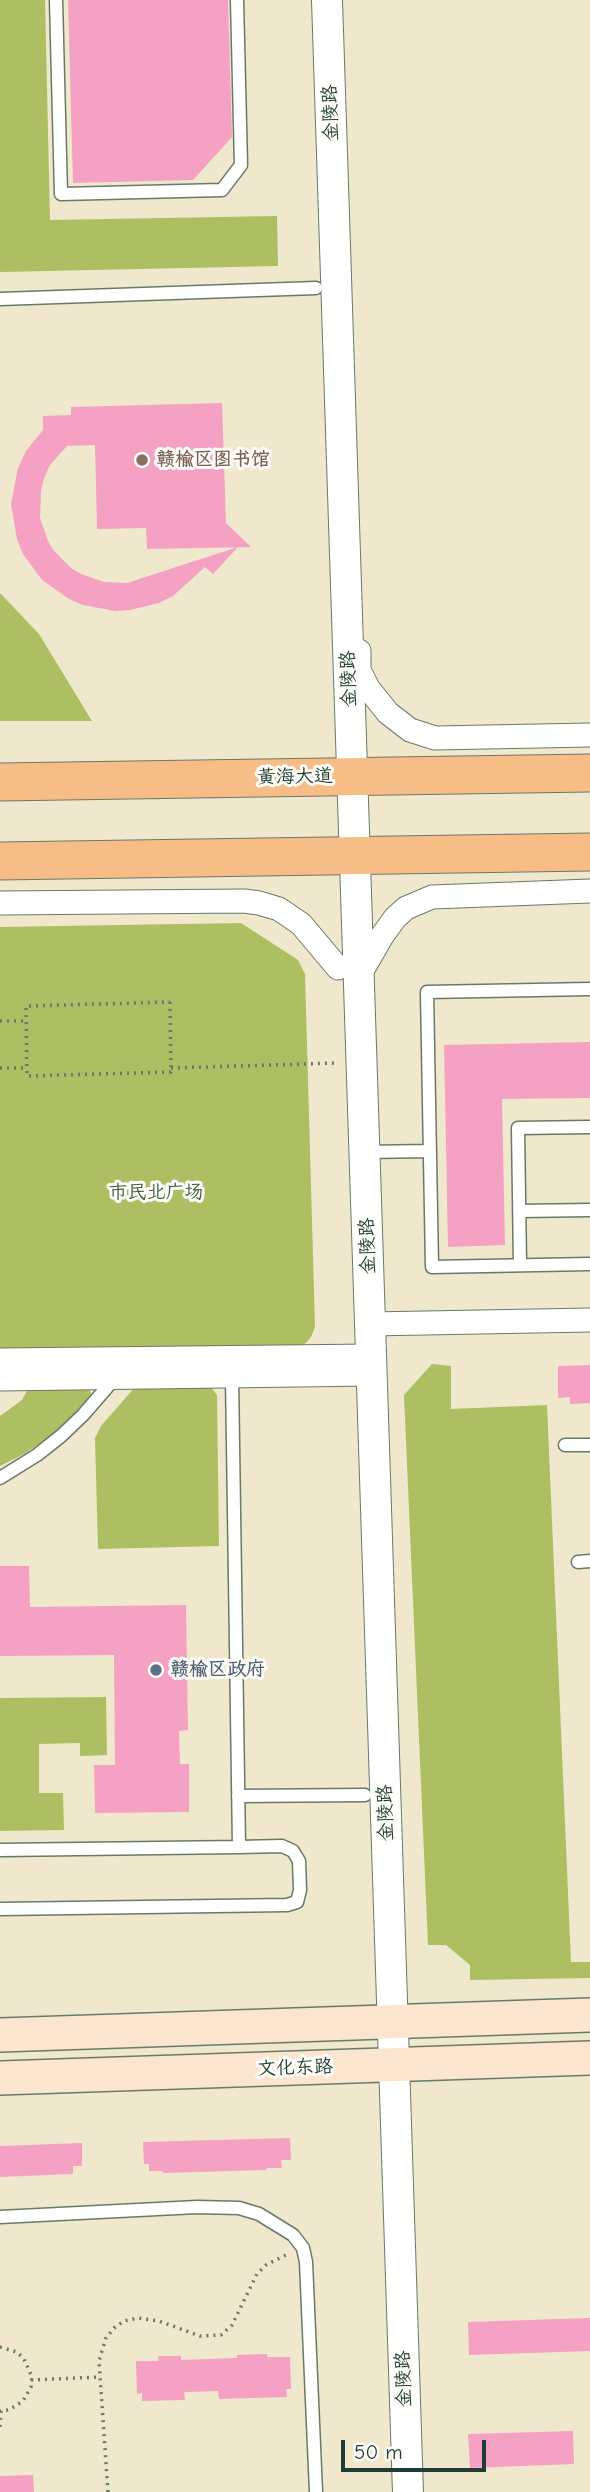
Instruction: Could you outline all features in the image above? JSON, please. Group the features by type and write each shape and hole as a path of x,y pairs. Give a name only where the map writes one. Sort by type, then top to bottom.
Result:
{"main road":[{"name":"黄海大道","path":"0,782 590,773"},
{"path":"0,861 590,852"},
{"path":"0,2035 590,2015"},
{"name":"文化东路","path":"0,2078 590,2058"}],"street":[{"name":"金陵路","path":"306,0 316,288 342,777"},
{"name":"金陵路","path":"327,0 342,468 344,856 348,972 365,1152 370,1324 361,1365 365,1795 382,2022"},
{"path":"342,468 352,484 359,670 368,688 388,713 410,730 435,738 590,735"},
{"path":"0,903 259,903 279,909 300,924 348,972 406,908 432,897 590,891"},
{"name":"金陵路","path":"348,972 341,1063 361,1365 382,2022 408,2492"},
{"path":"370,1324 590,1320"},
{"path":"0,1360 361,1365"},
{"path":"0,1379 232,1376 361,1365"},
{"name":"金陵路","path":"384,2065 387,2492"}],"lane":[{"path":"56,0 61,194 222,190 241,165 237,0"},
{"path":"0,299 316,288"},
{"path":"590,989 427,992 432,1267 590,1264"},
{"path":"520,1265 518,1128 590,1127"},
{"path":"365,1152 430,1150"},
{"path":"519,1211 590,1210"},
{"path":"232,1376 239,1847"},
{"path":"0,1478 61,1436 115,1377"},
{"path":"565,1445 590,1444"},
{"path":"238,1796 365,1795"},
{"path":"0,1850 282,1846 293,1851 299,1861 300,1890 297,1902 287,1905 0,1909"},
{"path":"0,2217 197,2207 239,2208 259,2214 293,2235 303,2248 306,2262 316,2492"}],"path":[{"path":"170,1002 172,1072 27,1076 26,1021 26,1006 170,1002"},
{"path":"0,1021 26,1021"},
{"path":"171,1068 341,1063"},
{"path":"0,1068 27,1068"},
{"path":"108,2492 99,2361 106,2338 114,2328 132,2318 147,2318 200,2336 221,2335 232,2325 257,2274 266,2265 303,2248"},
{"path":"0,2347 17,2352 24,2359 31,2380 28,2395 23,2402 9,2410 1,2411 0,2427"},
{"path":"31,2380 100,2377"}],"green space":[{"path":"0,0 45,0 50,220 277,216 278,266 0,272"},
{"path":"0,593 39,634 92,721 0,721"},
{"name":"市民北广场","path":"241,923 298,960 305,974 315,1327 311,1337 297,1347 0,1351 0,927"},
{"path":"432,1364 451,1366 451,1409 547,1405 571,1962 590,1962 590,1978 470,1980 470,1965 446,1945 428,1945 404,1395"},
{"path":"210,1386 217,1395 219,1546 98,1549 95,1438 101,1426 135,1387"},
{"path":"88,1388 91,1400 60,1430 0,1466 0,1416 22,1400 28,1389"},
{"path":"106,1697 107,1755 80,1756 80,1743 39,1744 39,1793 63,1793 64,1830 0,1831 0,1698"}],"building":[{"path":"68,0 228,0 232,137 193,180 73,183"},
{"path":"222,403 226,523 251,547 238,547 213,574 205,567 173,596 159,603 130,610 115,611 83,605 69,599 42,580 23,554 17,539 11,504 18,468 26,451 43,430 43,416 71,415 71,407","holes":["95,445 97,529 146,528 147,549 237,547 127,583 104,582 81,574 71,568 48,541 40,518 44,478 50,465 67,446"]},
{"path":"590,1042 590,1098 502,1099 505,1245 448,1247 444,1045"},
{"path":"590,1365 590,1403 570,1404 570,1397 558,1398 558,1366"},
{"path":"0,1566 29,1566 30,1607 186,1605 188,1730 179,1731 180,1764 189,1764 189,1812 95,1813 94,1765 115,1765 114,1655 0,1656"},
{"path":"290,2138 291,2160 281,2160 282,2168 163,2173 149,2171 149,2164 144,2164 143,2142"},
{"path":"82,2143 82,2166 73,2166 73,2174 0,2177 0,2146"},
{"path":"590,2318 590,2351 469,2355 468,2322"},
{"path":"267,2354 267,2357 290,2357 291,2389 286,2389 287,2397 219,2399 218,2391 184,2392 185,2400 142,2401 142,2393 137,2394 136,2361 159,2361 158,2356 181,2356 181,2360"},
{"path":"573,2431 574,2464 470,2468 468,2434"},
{"path":"33,2475 34,2492 0,2492 0,2476"}],"place":[{"name":"赣榆区图书馆","path":"142,460"},
{"name":"赣榆区政府","path":"156,1670"}]}
